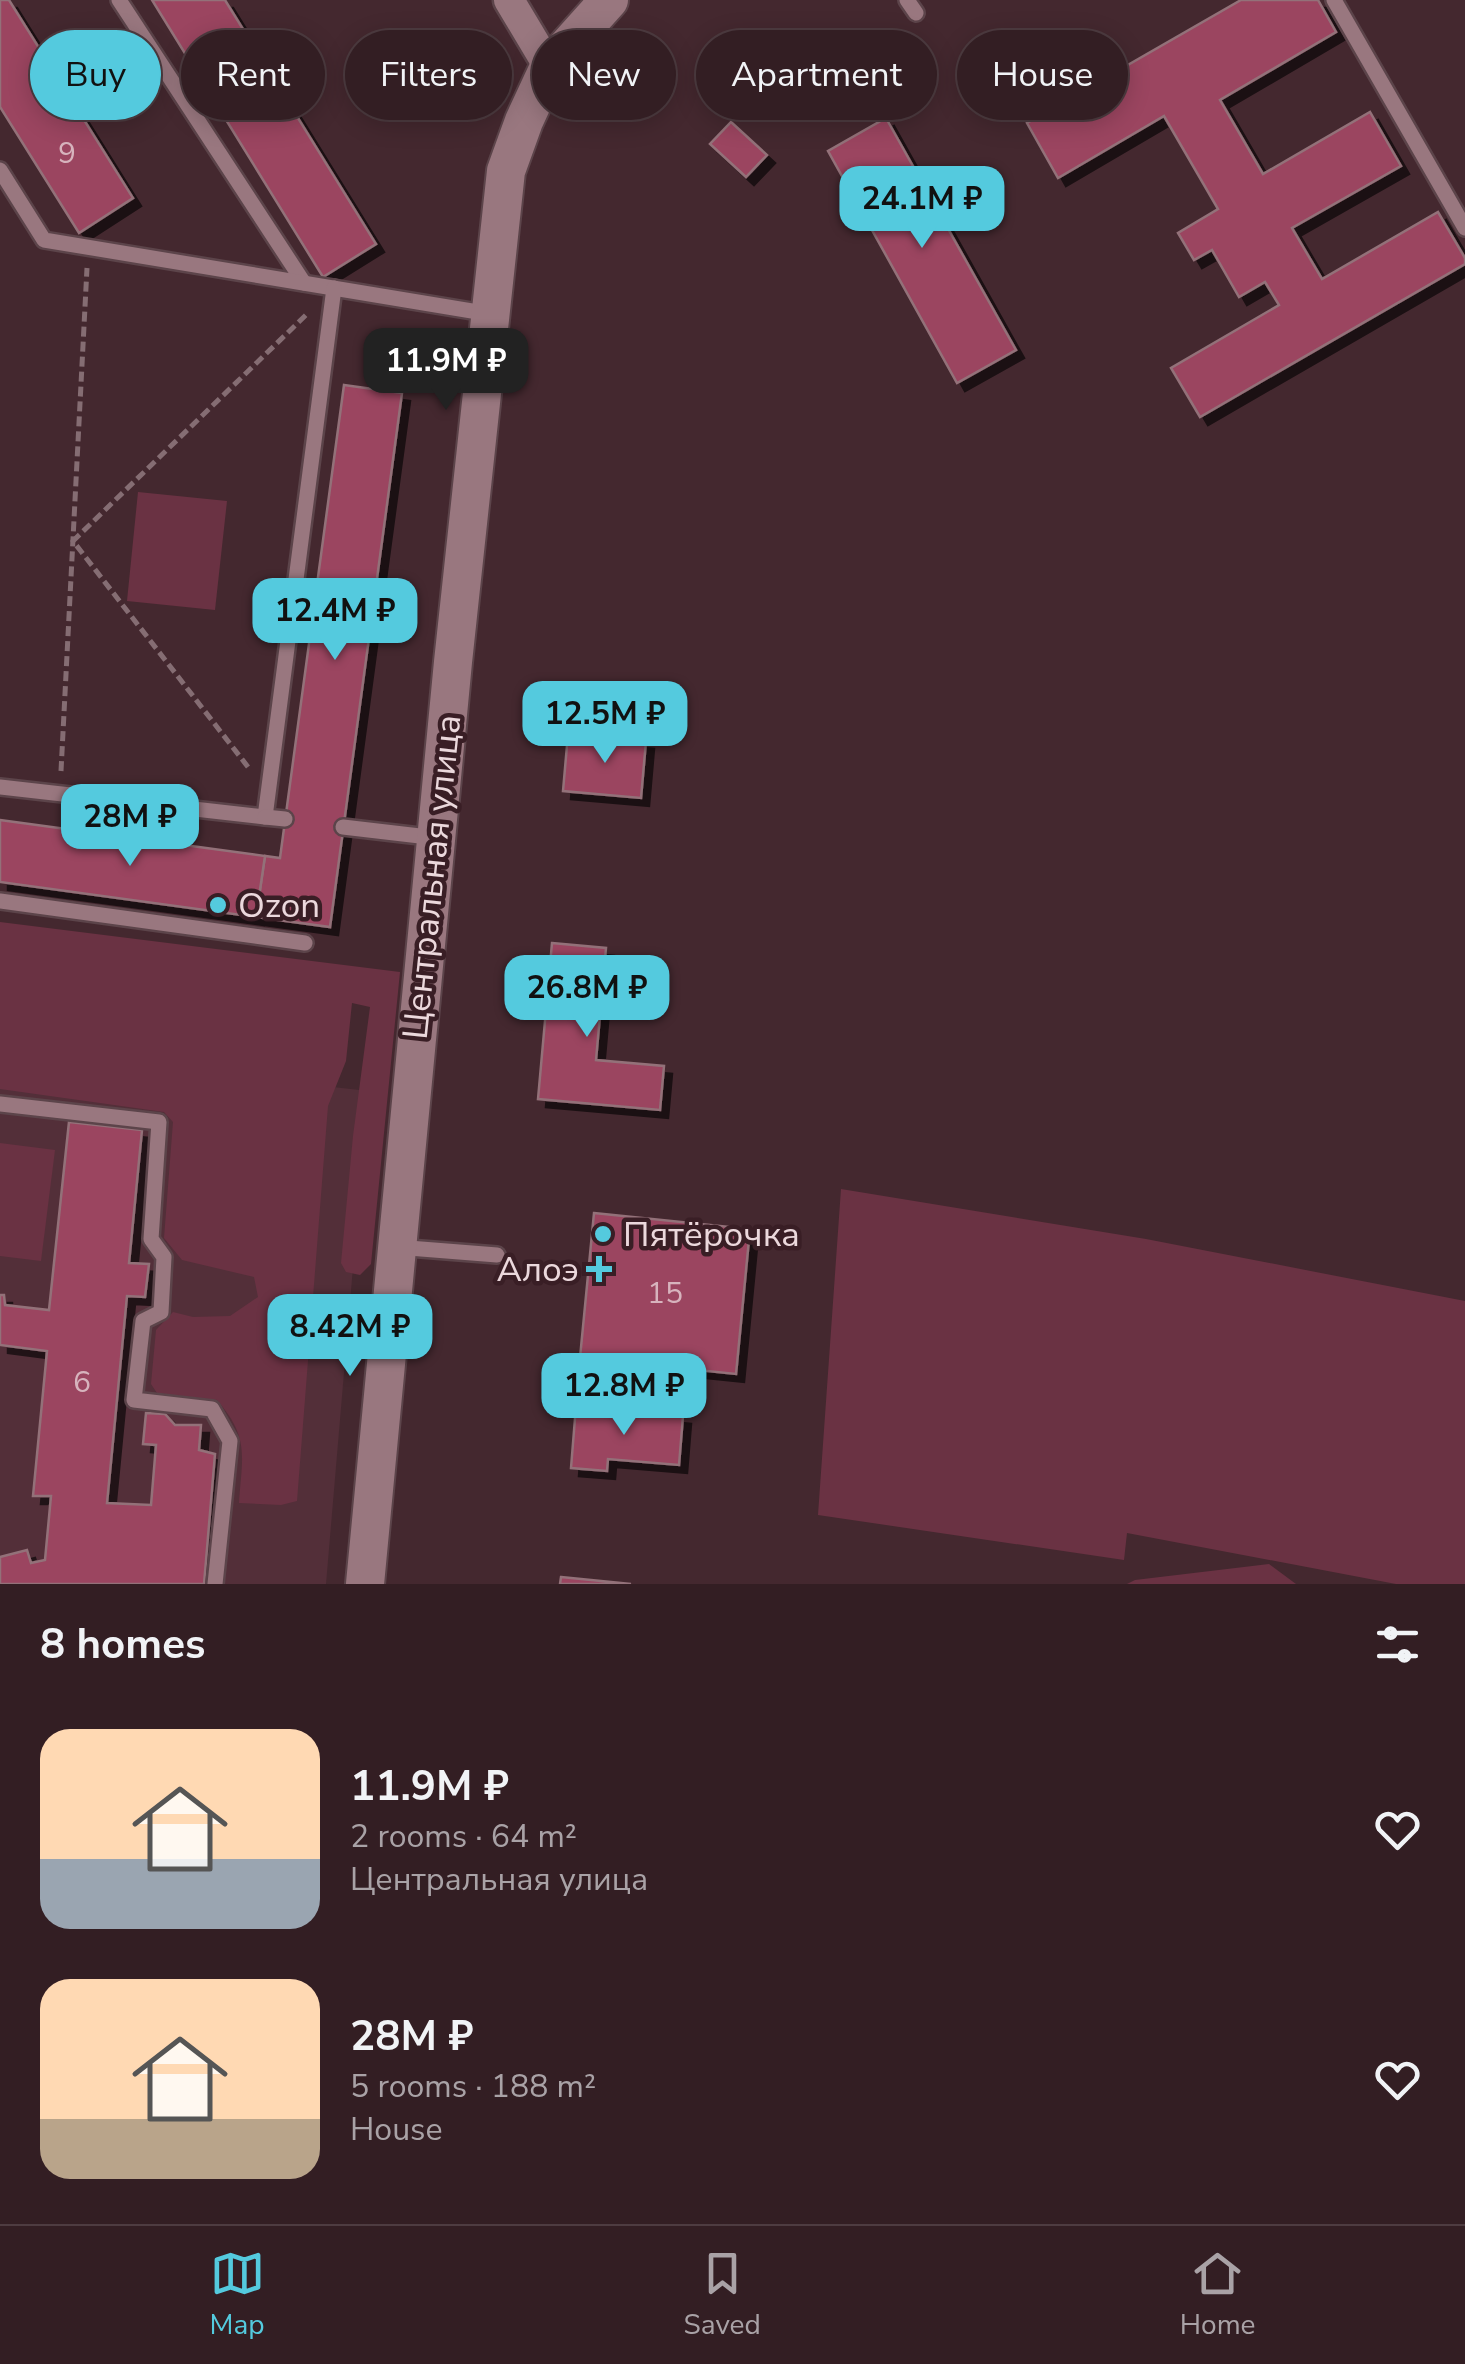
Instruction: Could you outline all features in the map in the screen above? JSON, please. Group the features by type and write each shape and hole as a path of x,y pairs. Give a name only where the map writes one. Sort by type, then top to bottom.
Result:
{"street":[{"path":"509,0 532,40"},
{"name":"Центральная улица","path":"579,30 609,0"},
{"name":"Центральная улица","path":"364,1584 506,171 532,103"}],"lane":[{"path":"119,0 304,284"},
{"path":"1334,0 1465,228"},
{"path":"0,170 44,240 490,314"},
{"path":"265,817 334,288"},
{"path":"0,786 286,819"},
{"path":"343,827 437,838"},
{"path":"0,901 305,943"},
{"path":"0,1104 160,1122 151,1239 164,1257 161,1312 143,1321 134,1400 212,1409 230,1441 215,1584"},
{"path":"396,1248 497,1255"}],"path":[{"path":"60,794 88,247"},
{"path":"73,542 334,288"},
{"path":"73,542 268,792"}],"shaded area":[{"path":"138,492 227,501 215,610 127,601"},
{"path":"0,922 400,972 371,1264 360,1275 346,1272 341,1263 370,1007 352,1003 346,1061 328,1106 297,1501 281,1505 239,1503 242,1448 228,1413 217,1400 157,1393 151,1384 156,1330 173,1312 193,1317 230,1316 258,1297 254,1277 182,1260 164,1238 173,1122 164,1112 0,1089"},
{"path":"0,1049 368,1091 326,1584 0,1584"},
{"path":"0,1143 55,1150 41,1261 0,1256"},
{"path":"841,1189 1146,1239 1465,1301 1465,1584 1396,1584 1127,1533 1124,1560 818,1515"},
{"path":"1269,1564 1296,1584 1127,1584 1135,1580"}],"building":[{"path":"0,0 9,0 30,34 30,120 84,120 133,198 79,233 0,107"},
{"path":"152,0 225,0 244,30 181,30 181,47"},
{"path":"1241,0 1318,0 1336,32 1220,100 1263,174 1370,112 1401,166 1292,228 1322,279 1438,212 1465,264 1200,417 1171,368 1279,305 1265,282 1239,297 1212,250 1194,260 1178,233 1218,209 1164,116 1058,178 1027,123 1128,120 1128,65"},
{"path":"226,120 299,120 376,244 323,277"},
{"path":"887,120 1016,350 957,383 828,151"},
{"path":"731,122 767,155 746,177 710,144"},
{"path":"344,385 402,393 330,927 256,917 265,856 280,858"},
{"path":"568,734 646,741 641,798 563,791"},
{"path":"0,820 265,856 256,917 0,882"},
{"path":"552,943 606,948 596,1060 664,1066 660,1110 538,1099"},
{"path":"69,1122 142,1130 129,1263 149,1264 145,1297 127,1296 107,1503 151,1505 156,1445 143,1444 146,1413 165,1414 175,1425 201,1425 199,1450 215,1454 204,1584 0,1584 0,1557 27,1550 31,1563 45,1560 51,1496 33,1496 47,1351 0,1345 0,1295 4,1295 5,1305 49,1310"},
{"path":"594,1213 750,1229 736,1374 580,1358"},
{"path":"576,1406 683,1416 679,1465 608,1459 607,1471 571,1468"},
{"path":"561,1577 631,1584 560,1584"}],"place":[{"name":"Ozon","path":"218,905"},
{"name":"Пятёрочка","path":"603,1234"},
{"name":"Алоэ","path":"599,1269"}]}
